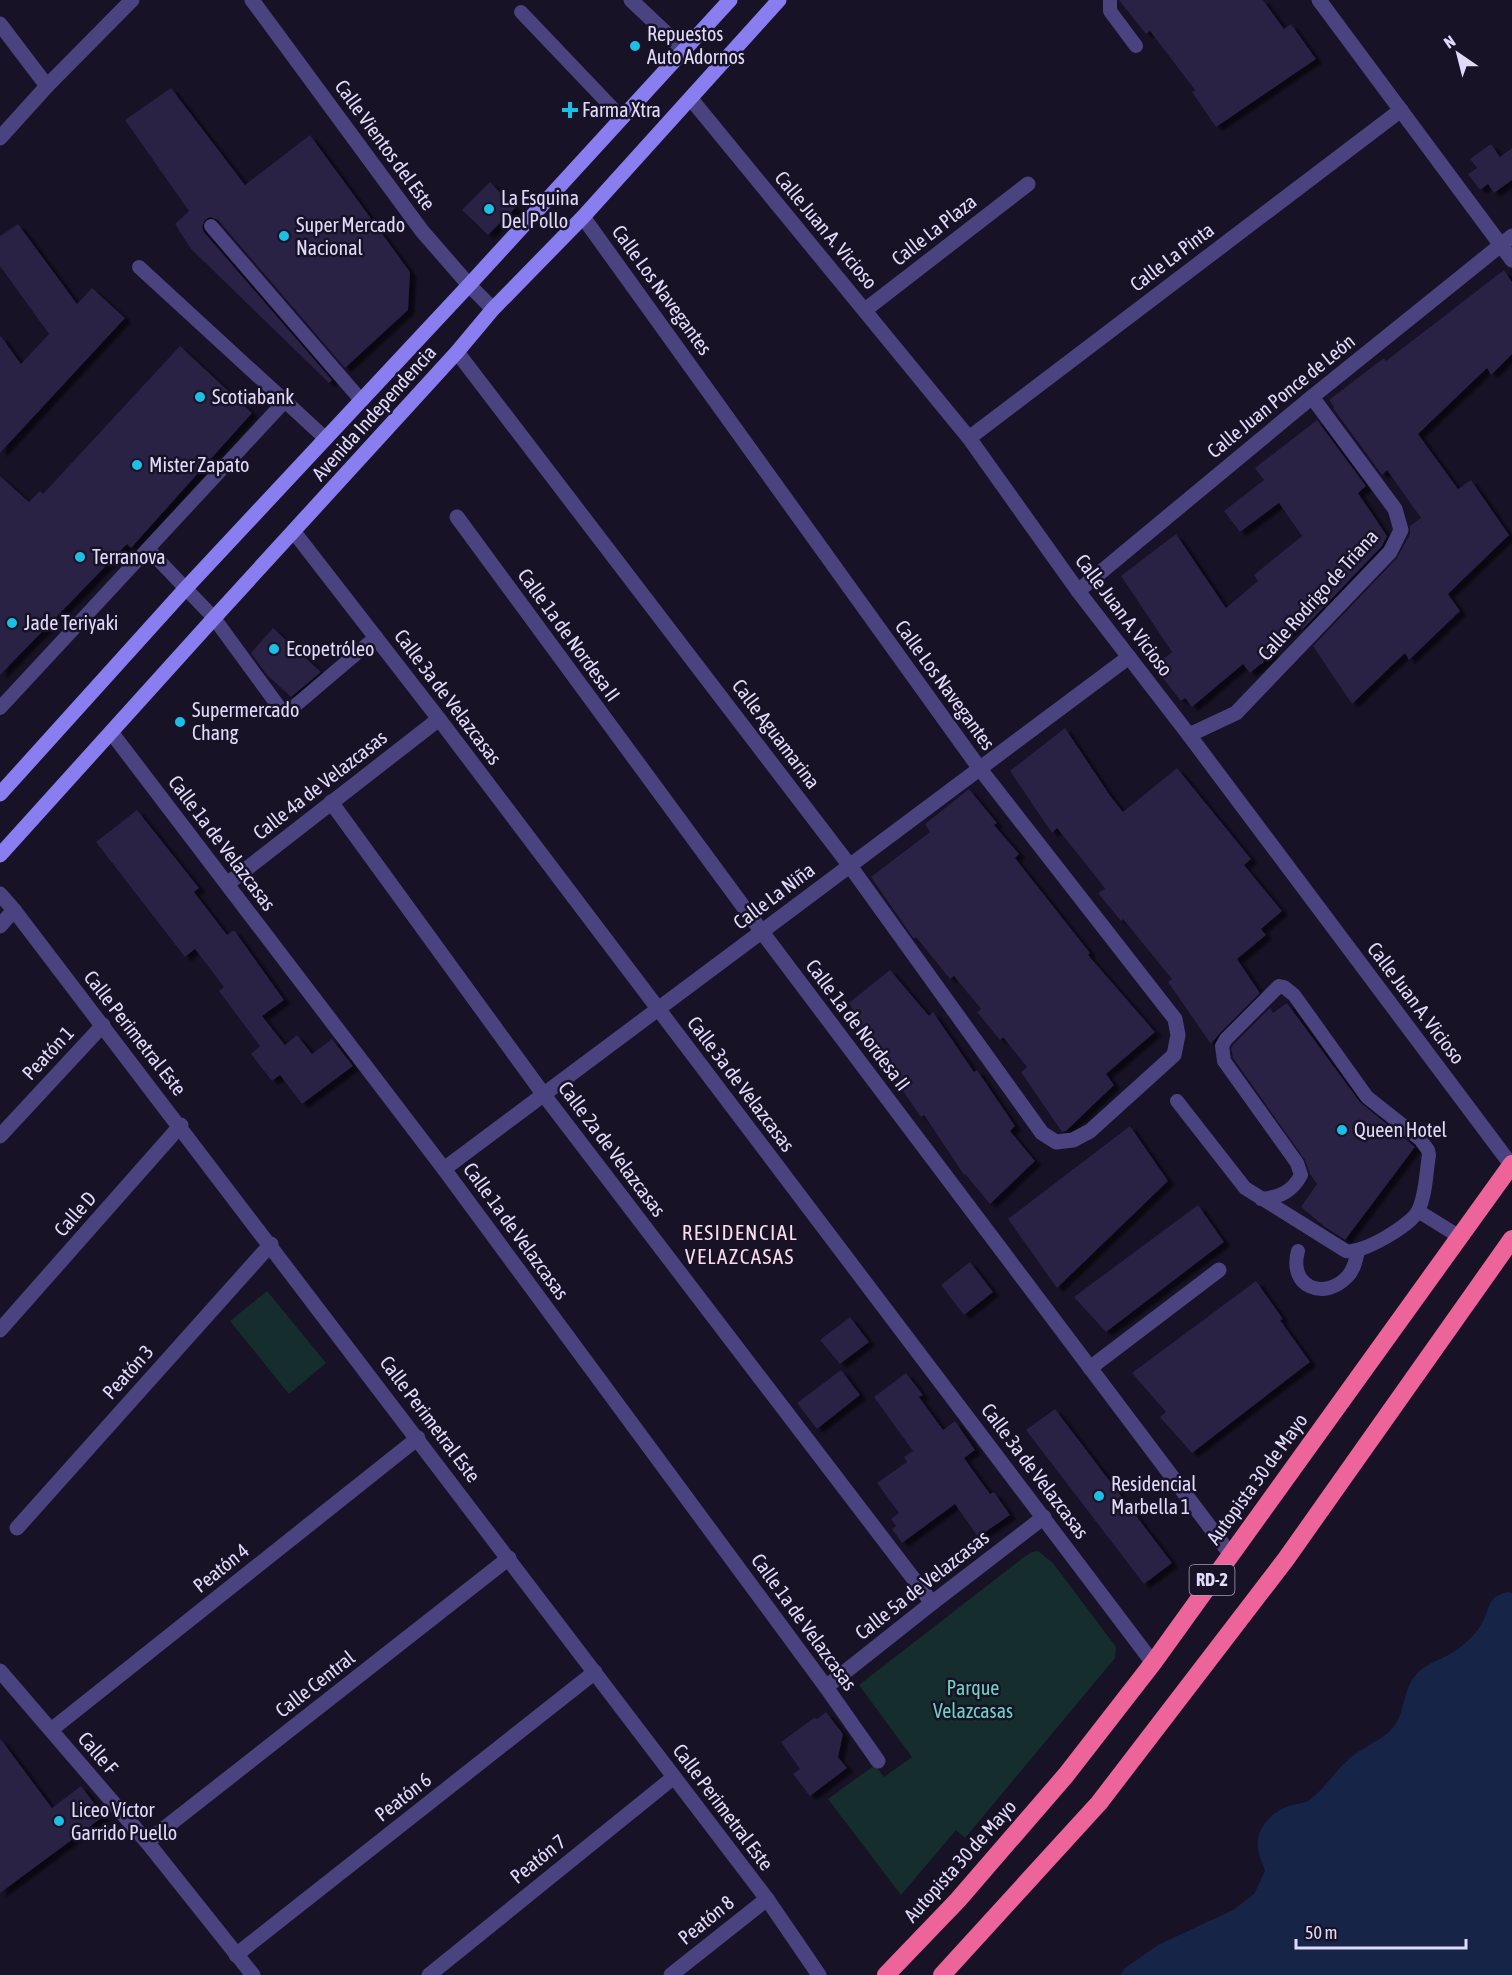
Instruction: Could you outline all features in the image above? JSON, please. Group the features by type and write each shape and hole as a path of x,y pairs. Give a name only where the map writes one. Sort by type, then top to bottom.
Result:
{"highway":[{"name":"Autopista 30 de Mayo","path":"886,1975 958,1900 1066,1775 1153,1663 1512,1165"},
{"name":"RD-2","path":"942,1975 1099,1803 1286,1559 1512,1239"}],"main road":[{"name":"Avenida Independencia","path":"0,794 186,588 326,439 360,399 469,285 730,0"},
{"name":"Avenida Independencia","path":"0,855 457,352 493,309 583,217 779,0"}],"street":[{"path":"0,138 47,86 132,0"},
{"name":"Calle Vientos del Este","path":"252,0 422,231 493,309"},
{"path":"631,0 684,50"},
{"path":"1319,0 1401,110 1507,241 1512,260"},
{"path":"0,24 47,86"},
{"name":"Calle Juan A. Vicioso","path":"691,99 969,438 1078,591 1512,1165"},
{"name":"Calle La Pinta","path":"969,438 1401,110"},
{"name":"Calle La Plaza","path":"865,310 1028,184"},
{"name":"Calle Los Navegantes","path":"583,217 980,769 1174,1019 1178,1035 1174,1055 1090,1131 1073,1140 1056,1142"},
{"name":"Calle Juan Ponce de León","path":"1078,591 1312,397 1507,241"},
{"name":"Calle Aguamarina","path":"457,352 850,866 1042,1134 1056,1142"},
{"name":"Calle Rodrigo de Triana","path":"1189,735 1236,713 1390,552 1401,530 1395,509 1312,397"},
{"name":"Calle 1a de Nordesa II","path":"456,517 762,932 1231,1555"},
{"name":"Calle 3a de Velazcasas","path":"294,532 439,719 1153,1663"},
{"name":"Calle La Niña","path":"444,1169 1129,657"},
{"name":"Calle 4a de Velazcasas","path":"227,884 439,719"},
{"name":"Calle 1a de Velazcasas","path":"111,732 444,1169 878,1761"},
{"name":"Calle 2a de Velazcasas","path":"331,802 544,1095 932,1603"},
{"name":"Calle Perimetral Este","path":"0,894 15,910 181,1125 767,1899 819,1975"},
{"path":"0,926 15,910"},
{"name":"Peatón 1","path":"0,1136 103,1025"},
{"name":"Calle D","path":"0,1330 181,1125"},
{"name":"Peatón 3","path":"16,1528 270,1244"},
{"path":"1090,1368 1219,1270"},
{"name":"Peatón 4","path":"51,1730 418,1438"},
{"name":"Calle 5a de Velazcasas","path":"826,1688 1044,1517"},
{"name":"Calle Central","path":"147,1842 509,1558"},
{"name":"Calle F","path":"0,1671 147,1842 253,1975"},
{"name":"Peatón 6","path":"236,1955 595,1672"},
{"name":"Peatón 7","path":"429,1975 674,1777"},
{"name":"Peatón 8","path":"671,1975 767,1899"}],"lane":[{"path":"1110,0 1110,11 1136,46"},
{"path":"521,12 622,118"},
{"path":"211,226 360,399"},
{"path":"139,267 326,439"},
{"path":"0,708 285,401"},
{"path":"148,549 214,618 279,708 284,710 290,710 376,637"},
{"path":"1177,1101 1245,1188 1261,1199 1346,1251 1358,1251 1393,1232 1414,1217 1422,1202 1428,1150 1420,1139 1367,1097 1294,995 1279,986 1226,1039 1221,1054 1297,1162 1301,1175 1296,1185 1286,1194 1261,1199"},
{"path":"1418,1210 1460,1237"},
{"path":"1298,1251 1294,1263 1296,1274 1304,1282 1318,1289 1326,1289 1348,1277 1355,1265 1358,1251"}],"green space":[{"path":"267,1291 326,1363 289,1394 230,1321"},
{"name":"Parque Velazcasas","path":"1038,1551 1053,1563 1116,1647 1115,1658 965,1838 956,1830 901,1895 828,1799 875,1765 884,1777 912,1757 859,1685 1024,1557"}],"water":[{"path":"1508,1592 1512,1593 1512,1975 1120,1975 1125,1968 1158,1945 1233,1910 1254,1894 1265,1871 1258,1842 1264,1824 1280,1810 1311,1799 1349,1759 1390,1731 1398,1719 1407,1690 1414,1677 1425,1667 1457,1650 1473,1636 1492,1600"}],"building":[{"path":"1119,0 1263,0 1284,29 1291,24 1316,59 1216,127 1192,92 1195,90 1150,31 1146,34"},
{"name":"Super Mercado Nacional","path":"171,88 245,185 310,135 410,272 408,310 345,368 218,220 210,217 205,220 202,227 204,232 332,380 329,383 191,249 175,224 189,211 125,120"},
{"path":"1491,144 1500,157 1512,148 1512,180 1494,193 1488,184 1480,190 1468,174 1477,168 1470,159"},
{"name":"La Esquina Del Pollo","path":"490,182 515,208 488,235 462,210"},
{"path":"18,224 77,304 92,288 125,318 0,453 0,335 21,364 49,334 0,266 0,236"},
{"path":"1504,270 1512,282 1512,354 1491,375 1487,368 1418,434 1458,489 1471,480 1509,535 1448,594 1460,611 1409,660 1405,653 1352,704 1313,646 1397,558 1410,534 1410,526 1421,518 1387,470 1382,475 1329,400 1384,358 1386,361"},
{"path":"180,346 252,413 131,548 127,544 0,675 0,476 29,502 40,491 43,494"},
{"path":"1317,420 1366,486 1358,493 1387,536 1382,546 1302,630 1298,624 1268,648 1273,654 1250,673 1243,664 1192,707 1185,698 1181,701 1159,673 1165,668 1160,662 1172,652 1121,576 1176,534 1226,608 1258,581 1254,575 1302,536 1279,503 1240,532 1224,511 1264,480 1255,468"},
{"path":"273,628 321,672 291,697 267,675 251,653"},
{"path":"1065,728 1123,812 1177,768 1251,859 1244,865 1282,911 1261,929 1266,935 1237,959 1260,993 1211,1044 1168,982 1172,979 1123,919 1121,921 1098,893 1105,889 1057,828 1052,833 1010,771"},
{"path":"969,789 997,823 994,825 1019,854 1015,858 1090,953 1088,955 1155,1032 1106,1074 1114,1085 1066,1131 1062,1132 1021,1072 1027,1067 1003,1037 1000,1040 977,1012 981,1009 954,976 950,979 916,937 914,939 871,877 930,832 925,824"},
{"path":"137,810 199,888 194,892 227,935 234,930 284,1000 262,1016 285,1045 297,1035 312,1054 332,1039 353,1066 302,1104 280,1075 272,1081 251,1054 260,1046 219,991 224,987 195,949 185,957 96,842"},
{"path":"890,970 929,1016 933,1012 974,1072 977,1070 1015,1126 1010,1131 1035,1161 990,1204 964,1175 924,1115 921,1117 878,1055 880,1054 847,1015 853,1010 849,1003"},
{"name":"Queen Hotel","path":"1287,1003 1360,1102 1415,1147 1345,1240 1301,1207 1317,1184 1305,1160 1233,1058 1231,1048 1233,1045 1270,1008 1273,1013"},
{"path":"1130,1126 1168,1181 1057,1288 1008,1219"},
{"path":"1198,1205 1224,1242 1106,1332 1074,1297"},
{"path":"970,1262 993,1292 964,1315 941,1285"},
{"path":"1256,1281 1310,1362 1192,1453 1160,1417 1166,1412 1132,1373"},
{"path":"850,1317 869,1342 840,1364 820,1340"},
{"path":"841,1370 860,1395 817,1429 797,1403"},
{"path":"906,1373 923,1395 919,1397 943,1430 955,1421 975,1450 964,1458 990,1494 994,1492 1010,1515 978,1537 955,1504 902,1543 892,1529 896,1526 891,1519 899,1513 877,1483 907,1462 904,1457 913,1451 874,1397"},
{"name":"Residencial Marbella 1","path":"1055,1409 1172,1563 1144,1584 1026,1430"},
{"path":"826,1712 843,1734 838,1757 847,1768 810,1796 793,1774 800,1769 781,1742"},
{"path":"0,1738 52,1808 81,1786 104,1816 0,1893"}],"place":[{"name":"Repuestos Auto Adornos","path":"635,46"},
{"name":"Farma Xtra","path":"570,110"},
{"name":"La Esquina Del Pollo","path":"489,209"},
{"name":"Super Mercado Nacional","path":"284,236"},
{"name":"Scotiabank","path":"200,397"},
{"name":"Mister Zapato","path":"137,465"},
{"name":"Terranova","path":"80,557"},
{"name":"Jade Teriyaki","path":"12,623"},
{"name":"Ecopetróleo","path":"274,649"},
{"name":"Supermercado Chang","path":"180,722"},
{"name":"Queen Hotel","path":"1342,1130"},
{"name":"Residencial Marbella 1","path":"1099,1496"},
{"name":"Liceo Víctor Garrido Puello","path":"59,1821"}],"district":[{"name":"RESIDENCIAL VELAZCASAS","path":"740,1245"}]}
